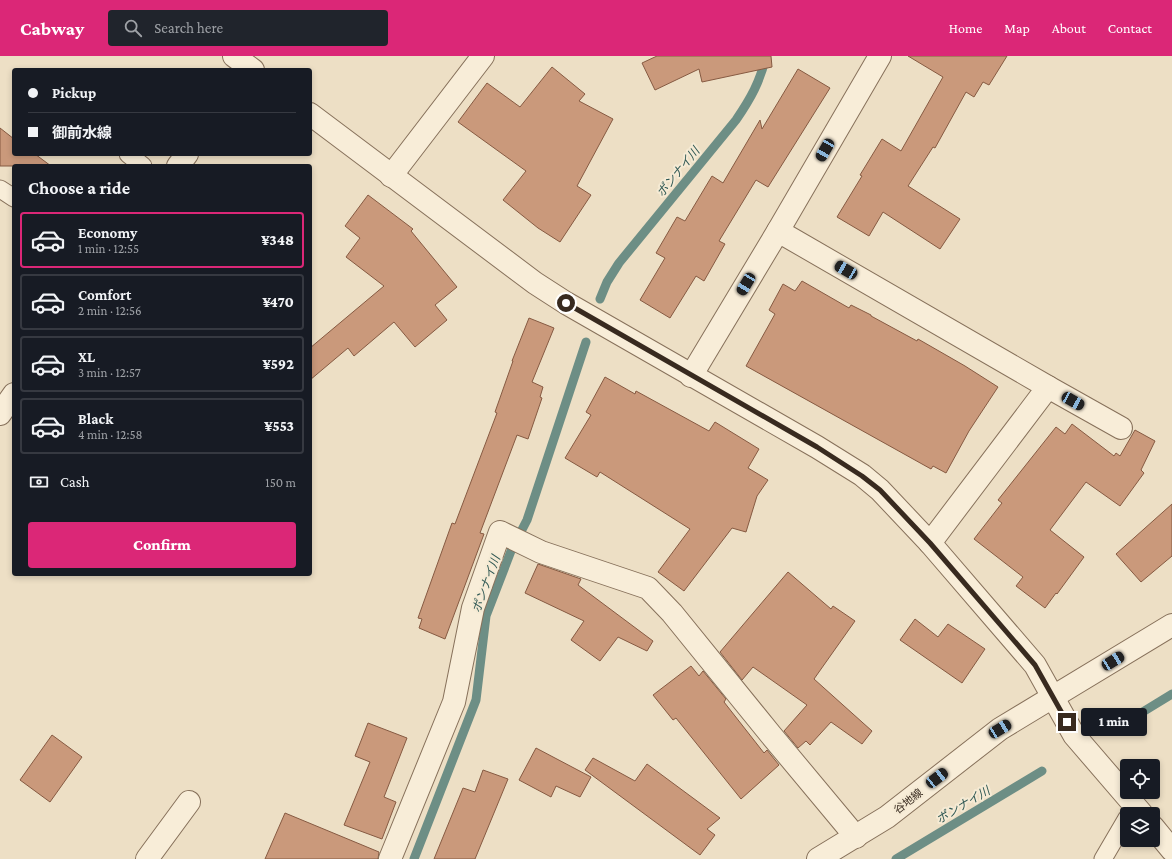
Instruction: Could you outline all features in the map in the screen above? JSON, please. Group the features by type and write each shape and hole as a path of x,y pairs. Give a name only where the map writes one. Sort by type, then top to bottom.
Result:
{"street":[{"path":"391,176 483,56"},
{"path":"691,376 880,56"},
{"path":"312,116 535,283 566,303 691,376 817,447 862,476 880,490 930,543 1035,665 1074,735 1128,807"},
{"path":"778,231 1121,428"},
{"path":"930,543 1048,387"},
{"path":"390,859 454,702 473,608 495,542 500,532 541,552 648,588 672,613 856,837"},
{"name":"谷地線","path":"818,859 887,818 1000,729 1172,625"},
{"path":"147,859 189,802"},
{"path":"1160,835 1172,850"}],"lane":[{"path":"130,156 140,164"},
{"path":"0,189 12,197"},
{"path":"1102,859 1120,832"}],"building":[{"path":"657,56 771,56 772,67 702,82 699,69 655,90 642,63"},
{"path":"908,56 1007,56 989,85 983,82 974,97 966,92 935,148 933,147 908,186 960,219 940,249 883,212 869,236 837,217 882,139 901,151 943,77"},
{"path":"552,67 585,94 579,101 613,119 577,186 591,195 560,242 538,228 503,200 526,171 458,122 487,83 520,107"},
{"path":"798,69 830,88 768,187 756,180 719,241 725,244 704,281 696,276 670,318 640,300 665,258 656,253 677,217 685,221 712,176 723,183 760,120 762,129"},
{"path":"0,128 12,137 12,156 38,156 48,164 12,164 12,166 0,166"},
{"path":"368,195 413,229 411,231 457,287 435,305 447,320 415,347 394,322 354,356 348,348 312,378 312,346 384,286 346,257 360,238 345,226"},
{"path":"802,281 849,308 851,305 917,341 918,339 998,387 969,431 946,473 933,466 931,469 746,366 775,314 769,310 783,284 795,291"},
{"path":"529,318 554,328 532,382 543,387 540,397 542,398 528,439 517,435 480,533 484,534 445,639 419,628 422,619 418,618 452,523 455,524 497,413 495,412 512,361"},
{"path":"605,377 635,394 636,391 709,431 715,422 759,449 748,468 768,480 757,496 746,532 732,528 684,591 658,572 690,529 600,472 597,477 565,458 591,415 586,412"},
{"path":"1072,424 1114,456 1116,453 1120,456 1135,430 1155,441 1141,470 1144,473 1120,506 1086,482 1050,530 1084,557 1045,608 1016,586 1023,577 974,539 1002,503 998,500 1056,427 1065,434"},
{"path":"1172,504 1172,556 1141,582 1116,554"},
{"path":"538,564 581,579 578,585 653,641 647,651 618,637 600,661 571,640 584,621 525,593"},
{"path":"788,572 831,609 833,606 855,621 814,679 872,731 862,744 831,722 810,745 806,741 798,748 784,731 807,705 753,667 742,680 720,652"},
{"path":"915,619 938,637 948,624 985,649 962,683 900,640"},
{"path":"691,666 699,676 703,671 726,699 724,702 764,753 767,750 779,765 741,799 676,718 673,720 653,695"},
{"path":"368,723 407,738 384,797 396,802 382,839 344,825 370,762 355,756"},
{"path":"52,735 82,757 50,802 20,780"},
{"path":"536,748 591,777 580,797 556,786 551,797 519,780"},
{"path":"593,758 635,781 647,764 720,818 707,829 715,835 700,855 585,770"},
{"path":"483,770 508,779 475,859 434,859 463,788 475,792"},
{"path":"285,813 379,852 378,859 265,859"}],"waterway":[{"name":"ポンナイ川","path":"600,299 607,282 619,263 736,120 754,90 761,74 766,56"},
{"name":"ポンナイ川","path":"414,859 476,700 486,616 511,551 527,520 586,342"},
{"name":"ポンナイ川","path":"1141,713 1172,694"},
{"name":"ポンナイ川","path":"896,859 1042,771"}],"route":[{"path":"566,303 817,447 862,476 880,490 930,543 1035,665 1067,722"}]}
